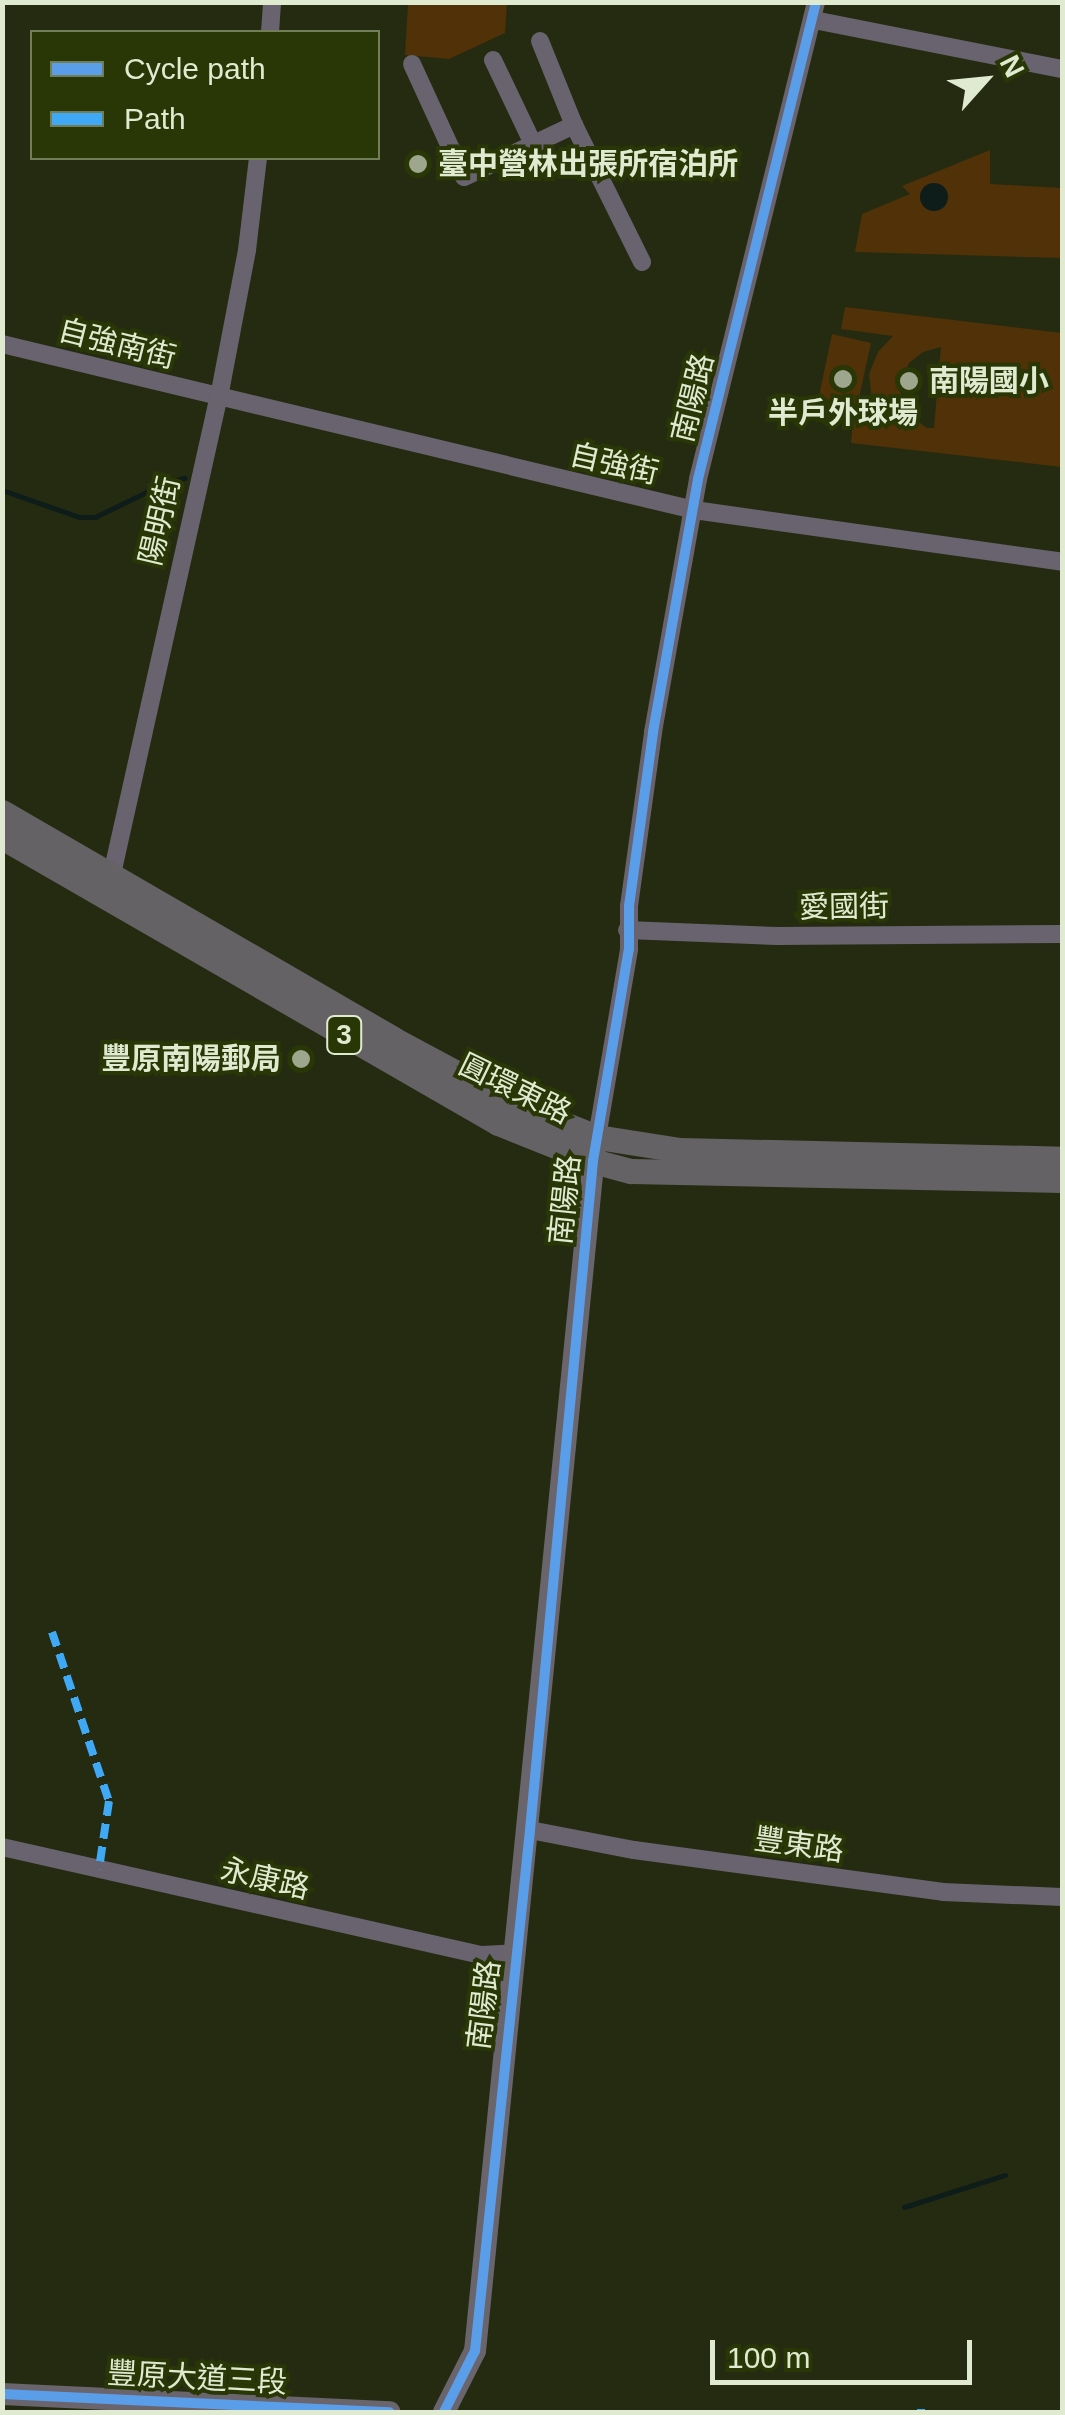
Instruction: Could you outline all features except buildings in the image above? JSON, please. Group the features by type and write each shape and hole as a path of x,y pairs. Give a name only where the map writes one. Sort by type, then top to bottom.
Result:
{"main road":[{"name":"圓環東路","path":"5,830 108,883 498,1123 595,1149 1062,1159"},
{"name":"圓環東路","path":"595,1149 631,1170 1062,1180"}],"street":[{"path":"270,30 272,2"},
{"path":"814,11 1062,69"},
{"name":"南陽路","path":"444,2412 475,2351 595,1149 629,949 627,930 654,732 694,510 814,11"},
{"path":"540,41 574,125 642,262"},
{"path":"492,60 533,144"},
{"path":"412,64 464,177 574,125"},
{"name":"陽明街","path":"108,883 219,397 247,250 258,160"},
{"name":"自強南街","path":"2,344 219,397"},
{"name":"自強街","path":"219,397 694,510 1062,562"},
{"name":"愛國街","path":"627,930 778,936 1062,934"},
{"name":"豐東路","path":"530,1830 634,1850 943,1892 1062,1896"},
{"name":"永康路","path":"2,1847 482,1955 516,1953"},
{"name":"豐原大道三段","path":"2,2394 390,2412"}],"shaded area":[{"path":"408,3 507,3 505,33 449,59 405,55"},
{"path":"990,150 990,184 1062,188 1062,258 855,252 862,214 910,194 902,186"},
{"path":"934,183 944,187 948,197 944,207 934,211 924,207 920,197 924,187"},
{"path":"845,307 1062,333 1062,467 851,443 853,421 815,415 832,334 871,343 855,416 881,419 872,401 869,374 878,352 893,336 841,329","holes":["941,347 934,428 927,428 911,417 901,397 901,383 909,363 923,352"]}],"waterway":[{"path":"2,490 79,517 95,517 167,482 185,478"},
{"path":"904,2207 1005,2175"}],"marked path":[{"path":"52,1632 109,1801 99,1869"}],"cycle path":[{"path":"444,2412 475,2351 530,1830 593,1161 629,949 629,906 653,732 698,479 816,2"},
{"path":"2,2394 390,2412"}],"place":[{"name":"臺中營林出張所宿泊所","path":"418,164"},
{"name":"半戶外球場","path":"843,379"},
{"name":"南陽國小","path":"909,381"},
{"name":"豐原南陽郵局","path":"301,1059"}]}
